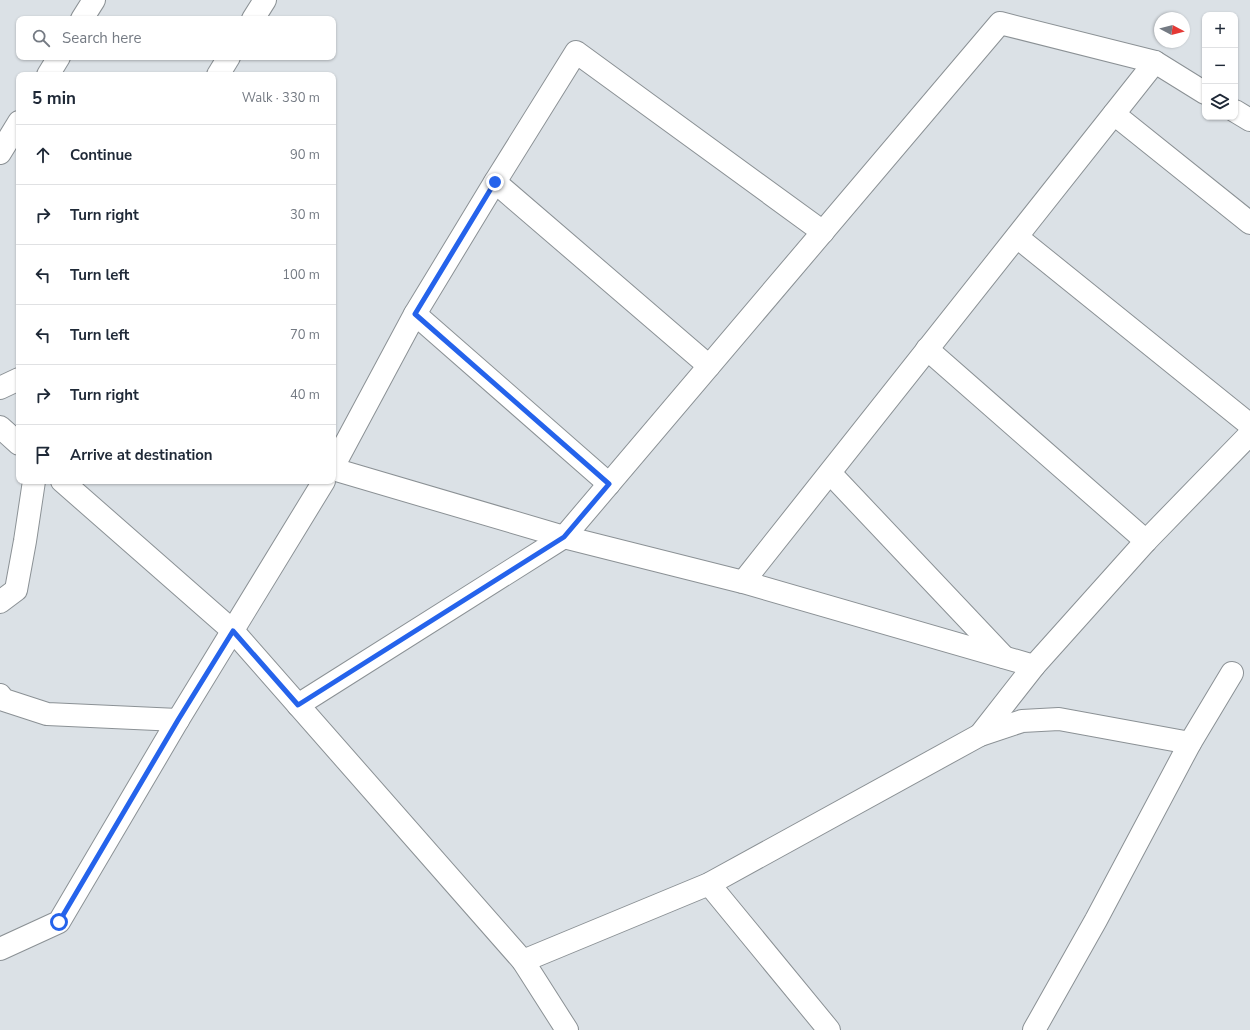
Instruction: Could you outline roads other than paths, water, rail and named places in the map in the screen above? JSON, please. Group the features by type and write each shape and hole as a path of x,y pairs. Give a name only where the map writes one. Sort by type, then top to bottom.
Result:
{"street":[{"path":"84,16 94,0"},
{"path":"255,16 265,0"},
{"path":"298,705 564,537 1000,23 1155,62 1202,91"},
{"path":"336,462 415,314 576,52 823,232"},
{"path":"50,72 57,60"},
{"path":"220,72 227,60"},
{"path":"743,582 1155,62"},
{"path":"1238,113 1250,120"},
{"path":"1114,114 1250,223"},
{"path":"0,153 16,127"},
{"path":"495,182 709,366"},
{"path":"1017,236 1250,425"},
{"path":"415,314 609,484"},
{"path":"927,349 1146,542"},
{"path":"0,388 16,380"},
{"path":"0,427 16,441"},
{"path":"980,735 1034,666 1146,542 1250,434"},
{"path":"336,469 564,537 743,582 1034,666"},
{"path":"830,473 1004,658"},
{"path":"0,602 16,590 34,484"},
{"path":"65,484 233,631 523,961 567,1030"},
{"path":"0,948 59,922 178,720 322,484"},
{"path":"1034,1030 1096,920 1190,742 1232,673"},
{"path":"0,695 4,700 47,714 178,720"},
{"path":"523,961 709,884 980,735 1022,721 1058,719 1190,742"},
{"path":"709,884 829,1030"}]}
